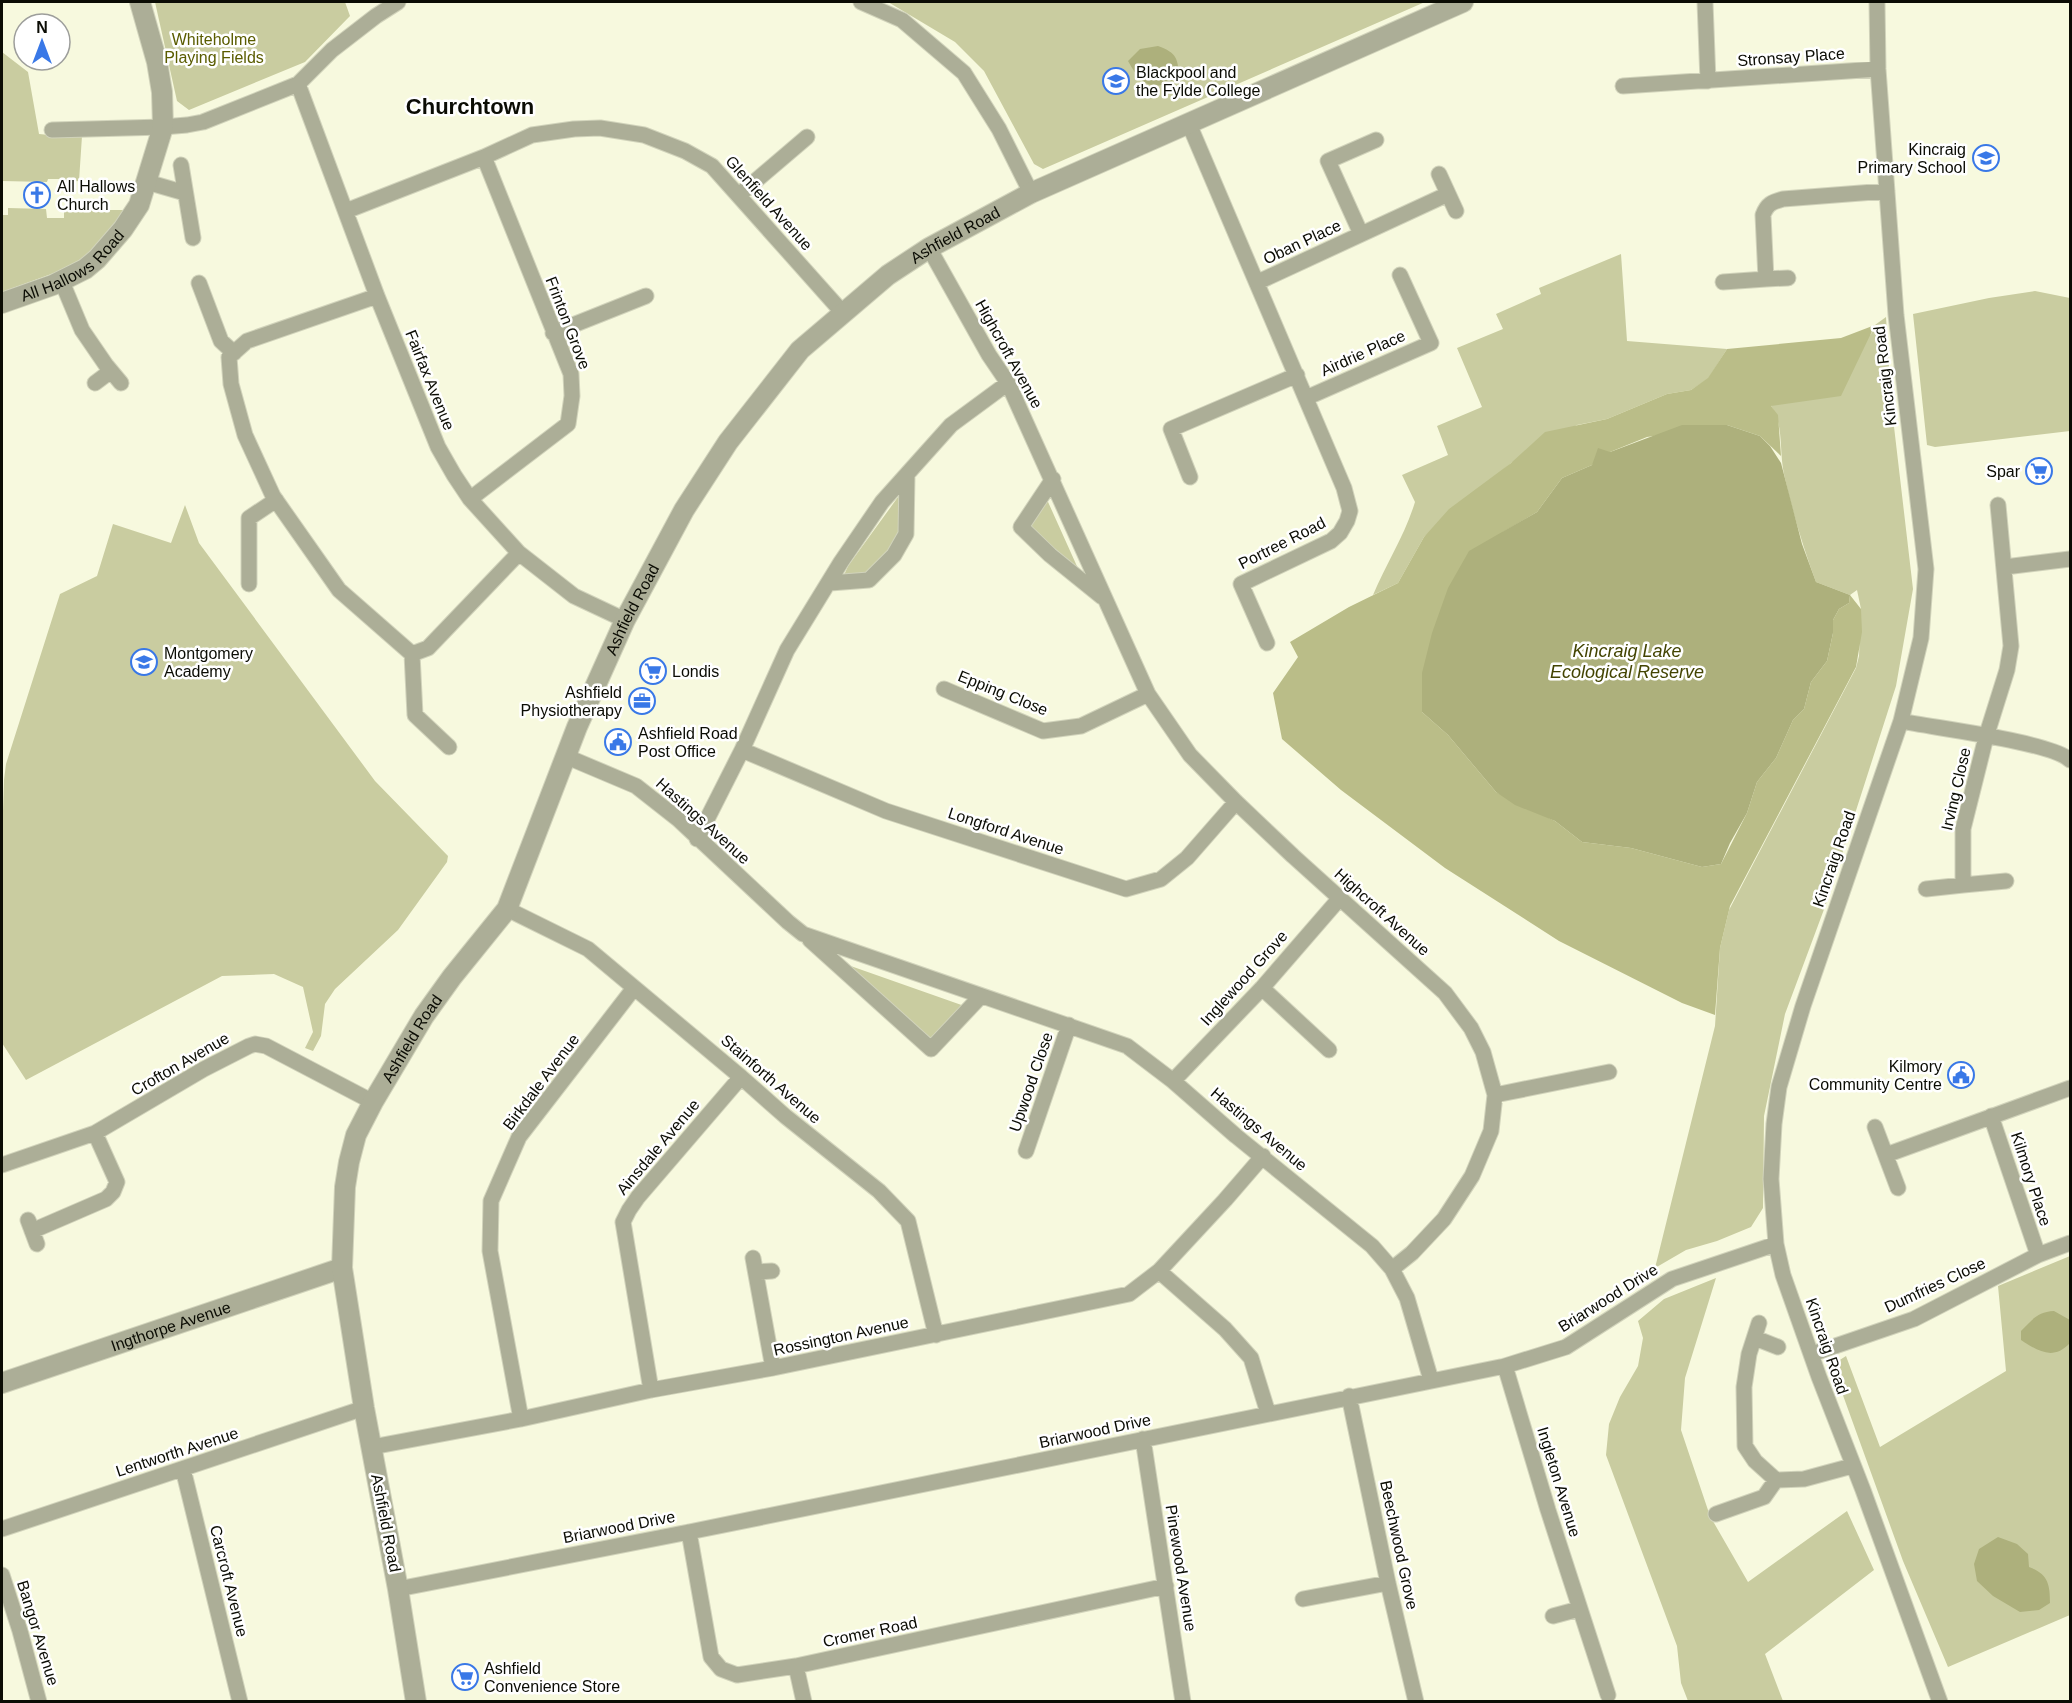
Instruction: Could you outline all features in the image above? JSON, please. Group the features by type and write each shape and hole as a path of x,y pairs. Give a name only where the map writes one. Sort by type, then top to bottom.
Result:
{"street":[{"path":"140,2 157,62 164,127"},
{"path":"52,130 164,127 203,122 298,84 332,50 398,2"},
{"path":"861,2 902,20 964,73 999,129 1031,193"},
{"name":"Ashfield Road","path":"416,1701 398,1589 364,1408 342,1268 345,1187 349,1162 357,1135 373,1102 424,1016 507,909 565,756 625,620 684,510 728,441 800,350 888,275 929,248 1031,193 1463,2"},
{"path":"1705,2 1707,81"},
{"name":"Kincraig Road","path":"1877,2 1878,69 1896,315 1926,568 1921,638 1901,721 1807,995 1779,1087 1771,1179 1776,1244 1783,1275 1936,1700"},
{"name":"Stronsay Place","path":"1623,86 1878,69"},
{"name":"Fairfax Avenue","path":"298,84 377,296 438,447 454,475 470,499 519,554 574,596 625,620"},
{"name":"Portree Road","path":"1189,124 1297,375 1344,488 1350,511 1340,533 1331,542 1241,584 1267,643"},
{"name":"All Hallows Road","path":"2,303 62,282 97,259 123,229 139,205 164,127"},
{"name":"Glenfield Avenue","path":"346,211 484,157 532,135 600,128 644,135 685,151 712,166 843,313"},
{"path":"740,195 807,137"},
{"name":"Oban Place","path":"1361,234 1328,161 1376,140"},
{"name":"Frinton Grove","path":"470,499 568,424 572,396 571,374 484,157"},
{"path":"181,165 193,238"},
{"path":"1439,174 1456,211"},
{"path":"147,182 185,193"},
{"path":"1766,279 1763,215 1766,207 1772,201 1887,190"},
{"name":"Oban Place","path":"1258,282 1448,194"},
{"name":"Highcroft Avenue","path":"929,248 989,355 1008,383 1148,694 1190,755 1236,802 1445,993 1471,1028 1483,1052 1495,1095 1491,1131 1472,1176 1444,1219 1412,1253 1392,1269"},
{"name":"Airdrie Place","path":"1306,398 1431,343 1400,275"},
{"path":"1723,282 1788,278"},
{"path":"62,282 82,330 116,377 95,383"},
{"path":"197,289 222,341 234,353"},
{"path":"377,296 247,341 230,357 231,384 245,435 276,500 339,590 412,654 415,715 449,747"},
{"path":"553,333 646,297"},
{"path":"1190,477 1171,429 1297,375"},
{"path":"697,838 742,750 787,650 841,562 882,502 951,425 1008,383"},
{"path":"830,583 869,580 894,555 906,534 907,476"},
{"name":"Highcroft Avenue","path":"1053,479 1021,527 1050,555 1105,600"},
{"path":"249,584 249,518 276,500"},
{"name":"Irving Close","path":"1963,885 1963,829 1986,737 2007,670 2011,646 1998,504"},
{"path":"412,654 428,648 519,554"},
{"path":"2005,567 2070,559"},
{"name":"Epping Close","path":"944,689 1043,731 1081,726 1148,694"},
{"path":"1901,721 2032,745 2064,755 2070,760"},
{"name":"Longford Avenue","path":"742,750 886,811 1126,889 1161,879 1187,858 1236,802"},
{"name":"Hastings Avenue","path":"565,756 636,786 678,819 788,922 931,1049 981,996"},
{"path":"1926,889 2006,881"},
{"name":"Inglewood Grove","path":"1173,1081 1262,988 1340,898"},
{"name":"Stainforth Avenue","path":"507,909 588,950 785,1116 879,1191 908,1221 936,1335"},
{"name":"Hastings Avenue","path":"804,934 1127,1046 1173,1081 1236,1136 1372,1246 1392,1269 1407,1298 1431,1380"},
{"name":"Birkdale Avenue","path":"521,1419 490,1251 492,1201 519,1137 634,988"},
{"path":"1262,988 1329,1050"},
{"name":"Upwood Close","path":"1026,1151 1069,1025"},
{"name":"Crofton Avenue","path":"2,1165 95,1133 204,1070 255,1044 266,1046 373,1102"},
{"path":"1495,1095 1609,1072"},
{"name":"Ainsdale Avenue","path":"651,1390 623,1222 638,1197 741,1077"},
{"name":"Kilmory Place","path":"1886,1155 2070,1088"},
{"name":"Kilmory Place","path":"1991,1116 2038,1255"},
{"path":"1875,1127 1898,1188"},
{"path":"32,1231 106,1199 117,1186 116,1178 95,1133"},
{"name":"Rossington Avenue","path":"372,1447 521,1419 651,1390 773,1368 1129,1294 1159,1271 1263,1156"},
{"name":"Dumfries Close","path":"1812,1354 1914,1319 2038,1255 2070,1243"},
{"name":"Briarwood Drive","path":"398,1589 1505,1366 1566,1347 1672,1279 1776,1244"},
{"path":"772,1271 755,1265 773,1368"},
{"name":"Ingthorpe Avenue","path":"2,1383 342,1268"},
{"path":"1159,1271 1225,1329 1251,1358 1268,1413"},
{"path":"1778,1347 1757,1331 1749,1354 1744,1387 1745,1446 1755,1461 1776,1480 1804,1479 1852,1466"},
{"name":"Ingleton Avenue","path":"1505,1366 1579,1609 1608,1695"},
{"name":"Beechwood Grove","path":"1349,1396 1388,1583 1416,1701"},
{"name":"Lentworth Avenue","path":"2,1529 364,1408"},
{"name":"Pinewood Avenue","path":"1143,1439 1183,1701"},
{"name":"Carcroft Avenue","path":"183,1469 240,1701"},
{"path":"1716,1514 1764,1497 1776,1480"},
{"name":"Cromer Road","path":"688,1532 711,1657 721,1669 737,1675 796,1666 1166,1586"},
{"name":"Bangor Avenue","path":"2,1575 23,1640 39,1701"},
{"path":"1303,1599 1388,1583"},
{"path":"1553,1616 1579,1609"},
{"path":"796,1666 804,1701"}],"green space":[{"name":"Whiteholme Playing Fields","path":"155,2 345,2 350,16 305,62 189,110 177,101"},
{"name":"Blackpool and the Fylde College","path":"888,2 1425,2 1043,169 1034,164 984,71 955,42"},
{"path":"2,52 12,60 12,72 28,72 39,134 82,136 79,181 65,182 65,179 48,179 47,182 2,181"},
{"path":"8,208 46,209 47,218 64,218 64,210 129,210 87,256 54,273 2,292 2,215 8,215"},
{"path":"1621,254 1627,341 1727,349 1708,379 1691,390 1667,394 1607,419 1577,425 1511,463 1424,537 1398,583 1373,595 1415,502 1402,475 1448,455 1437,426 1482,407 1457,348 1503,329 1496,314 1541,294 1539,288"},
{"path":"2035,291 2070,298 2070,431 1935,447 1927,445 1913,314"},
{"path":"1886,317 1891,401 1913,589 1896,686 1826,904 1785,1014 1764,1116 1763,1208 1751,1227 1717,1241 1686,1250 1655,1268 1715,1026 1720,948 1729,910 1856,668 1859,656 1861,609 1857,590 1850,595 1816,582 1791,502 1784,474 1778,421 1771,406 1871,334 1875,325"},
{"path":"906,486 906,534 869,580 841,582 848,566"},
{"path":"1044,493 1085,584 1021,527"},
{"name":"Montgomery Academy","path":"185,505 199,543 375,781 448,856 447,862 398,930 335,989 325,1004 321,1036 313,1051 305,1048 313,1032 303,987 274,974 222,976 26,1080 2,1043 2,842 6,764 60,594 97,576 113,524 171,543"},
{"path":"845,964 970,1008 931,1049"},
{"path":"2070,1256 2070,1615 1948,1667 1903,1561 1832,1365 1846,1356 1880,1447 2006,1371 1998,1286"},
{"path":"1716,1278 1685,1378 1681,1430 1710,1516 1748,1582 1847,1511 1874,1570 1765,1654 1783,1701 1688,1701 1681,1683 1677,1646 1606,1455 1609,1424 1620,1397 1638,1366 1643,1338 1638,1321 1664,1299"}],"shaded area":[{"path":"1875,325 1841,396 1771,406 1778,415 1781,456 1760,436 1727,425 1647,437 1610,452 1592,465 1562,478 1537,512 1503,532 1422,712 1448,735 1496,792 1555,821 1582,842 1631,848 1702,867 1721,864 1747,813 1757,782 1776,758 1793,720 1804,709 1811,682 1827,661 1833,633 1833,620 1839,609 1849,603 1850,595 1861,609 1862,632 1856,667 1730,906 1720,948 1715,1015 1682,1003 1559,941 1445,868 1341,790 1282,739 1273,693 1298,657 1290,642 1349,607 1398,583 1424,537 1449,509 1511,463 1545,432 1607,419 1667,394 1691,390 1708,378 1727,349 1841,338"}],"water":[{"path":"1158,46 1175,57 1179,78 1155,86 1138,77 1128,61 1140,49"},
{"name":"Kincraig Lake Ecological Reserve","path":"1682,425 1727,425 1760,436 1770,446 1781,463 1802,544 1816,582 1850,595 1849,603 1839,609 1833,620 1833,633 1827,661 1811,682 1804,709 1793,720 1776,758 1757,782 1747,813 1721,864 1702,867 1631,848 1582,842 1555,821 1515,805 1496,792 1448,735 1422,712 1422,673 1432,633 1448,588 1469,551 1537,512 1562,478 1592,465 1598,448 1610,452"},
{"path":"2054,1311 2070,1320 2070,1343 2058,1352 2052,1353 2039,1351 2021,1340 2021,1331 2032,1320 2043,1313"},
{"path":"1998,1537 2017,1544 2028,1554 2029,1567 2047,1580 2050,1603 2039,1610 2020,1612 1993,1596 1977,1581 1974,1564 1979,1549"}],"place":[{"name":"Blackpool and the Fylde College","path":"1116,81"},
{"name":"Kincraig Primary School","path":"1986,158"},
{"name":"All Hallows Church","path":"37,195"},
{"name":"Spar","path":"2039,471"},
{"name":"Montgomery Academy","path":"144,662"},
{"name":"Londis","path":"653,671"},
{"name":"Ashfield Physiotherapy","path":"642,701"},
{"name":"Ashfield Road Post Office","path":"618,742"},
{"name":"Kilmory Community Centre","path":"1961,1075"},
{"name":"Ashfield Convenience Store","path":"465,1677"}],"district":[{"name":"Churchtown","path":"470,106"}]}
